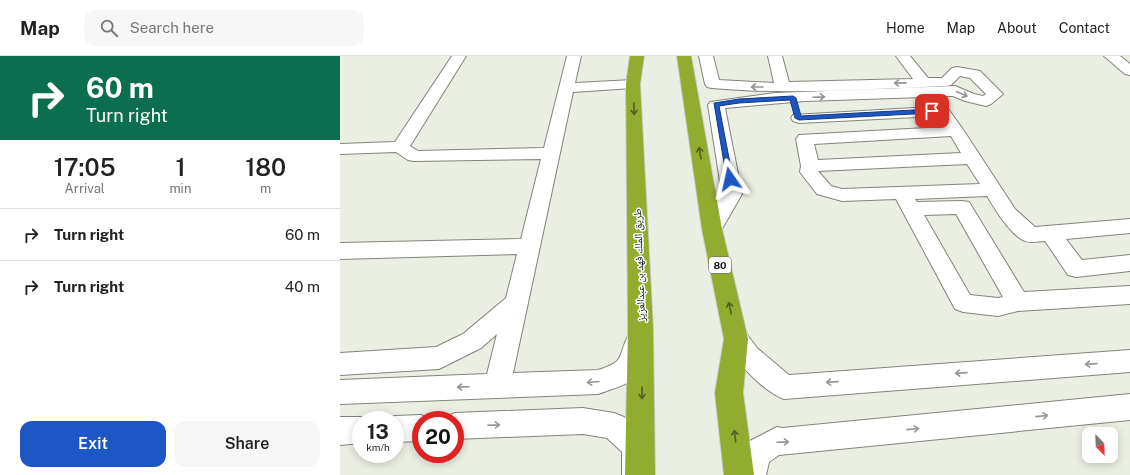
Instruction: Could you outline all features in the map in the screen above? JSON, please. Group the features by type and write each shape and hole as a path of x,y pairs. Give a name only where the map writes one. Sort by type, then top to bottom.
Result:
{"highway":[{"name":"طريق الملك فهد بن عبدالعزيز","path":"637,56 633,84 642,392 638,475"},
{"name":"80","path":"684,56 712,229 736,339 729,393 739,475"}],"street":[{"path":"400,147 459,56"},
{"path":"497,386 574,56"},
{"path":"706,56 732,194 712,229"},
{"path":"775,56 799,118 805,139 810,172 824,190 842,195 962,207 1018,302"},
{"path":"1111,56 1130,71"},
{"path":"1126,56 1130,60"},
{"path":"903,64 926,87 956,131 1008,214 1030,234 1130,226"},
{"path":"716,105 739,101 785,85 795,71"},
{"path":"567,88 633,84"},
{"path":"712,84 748,87 785,85 926,87"},
{"path":"799,118 942,111"},
{"path":"805,139 956,131"},
{"path":"340,149 400,147 414,156 552,153"},
{"path":"810,166 973,158"},
{"path":"906,201 993,190"},
{"path":"906,201 963,303 998,307 1018,302 1130,295"},
{"path":"1050,233 1097,297"},
{"path":"340,251 530,246"},
{"path":"1076,269 1130,263"},
{"path":"340,364 439,358 472,341 516,303"},
{"path":"340,392 598,382 626,372 630,367 641,329"},
{"path":"736,339 748,356 784,387 1130,361"},
{"path":"751,475 756,453 777,441 782,442 1130,407"},
{"path":"464,426 583,421 614,426 636,446 638,475"},
{"path":"340,431 352,430"}],"route":[{"path":"730,179 716,105 739,101 793,98 799,118 932,111"}]}
